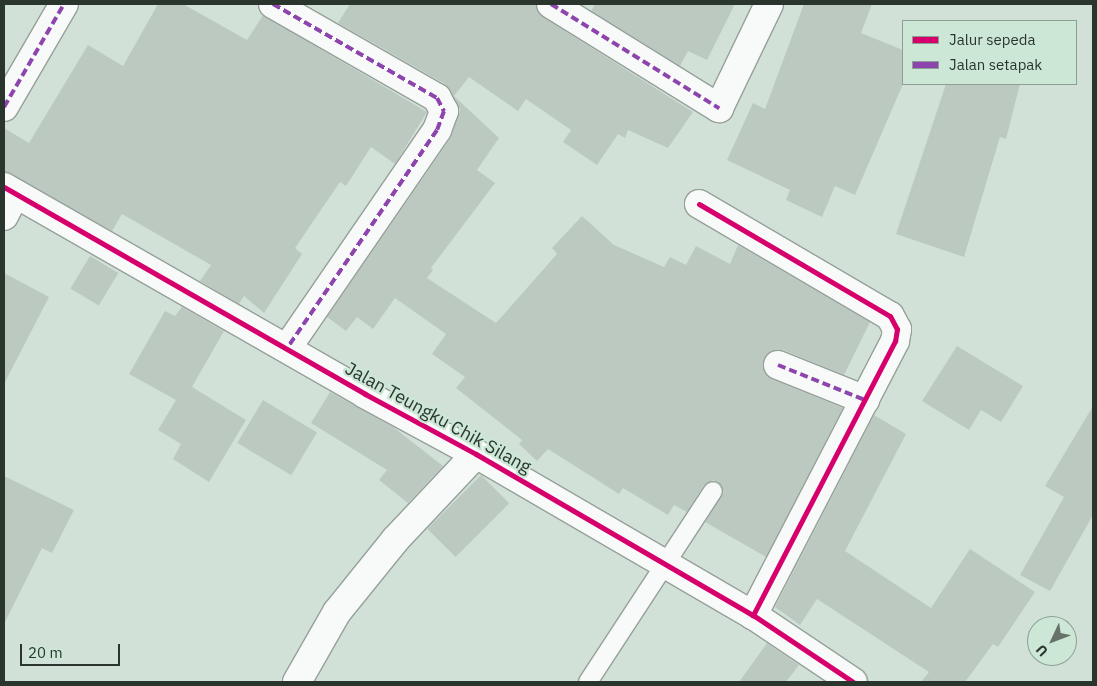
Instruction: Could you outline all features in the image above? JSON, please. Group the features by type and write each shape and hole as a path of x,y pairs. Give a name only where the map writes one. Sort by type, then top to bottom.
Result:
{"street":[{"path":"4,107 64,4"},
{"path":"273,4 437,98 444,111 437,130 287,348"},
{"path":"551,4 719,108 769,4"},
{"name":"Jalan Teungku Chik Silang","path":"8,199 287,348 476,454 753,616 853,682"},
{"path":"699,204 890,316 897,329 895,341 753,616"},
{"path":"778,365 865,400"},
{"path":"296,682 337,612 396,539 476,454"}],"lane":[{"path":"588,682 667,565 713,491"}],"building":[{"path":"158,4 183,4 247,40 263,15 427,112 395,164 371,147 346,186 340,182 295,248 302,254 264,313 244,296 239,304 200,281 211,265 122,214 112,231 4,171 4,128 29,143 88,45 123,66"},
{"path":"350,4 535,4 543,17 693,112 668,148 628,130 625,138 618,134 597,165 563,142 571,130 526,99 518,111 469,77 454,96 499,138 477,170 495,183 431,268 433,270 427,278 496,323 557,254 552,248 582,216 614,245 664,267 670,257 686,265 696,246 730,264 738,245 870,322 844,375 783,350 775,350 764,359 763,368 772,379 843,408 766,557 705,522 724,492 718,482 713,480 704,485 687,512 674,505 668,515 623,488 619,494 548,449 537,461 519,444 522,440 456,388 465,377 432,354 446,334 395,298 373,329 357,317 346,331 327,317 450,139 460,110 445,84 338,23"},
{"path":"595,4 735,4 707,60 688,51 680,66 591,11"},
{"path":"804,4 872,4 861,33 902,50 903,85 855,195 835,186 822,217 786,200 790,190 727,160 753,103 765,109"},
{"path":"946,85 1020,85 1006,139 1000,137 964,257 896,234"},
{"path":"90,256 118,273 99,306 70,289"},
{"path":"4,273 49,297 4,384"},
{"path":"182,307 224,331 192,387 246,420 209,482 173,459 181,444 158,430 176,400 129,374 165,311 175,316"},
{"path":"957,346 1023,386 1001,422 981,410 969,430 922,401"},
{"path":"330,392 393,427 443,466 408,503 379,480 387,470 311,423"},
{"path":"263,400 317,432 291,475 237,443"},
{"path":"1093,406 1093,515 1050,591 1020,575 1064,497 1045,486"},
{"path":"874,415 906,434 845,551 931,608 970,549 1035,592 998,647 993,644 965,682 921,682 929,672 817,599 800,625 775,607"},
{"path":"481,475 509,503 456,557 427,529"},
{"path":"4,476 74,510 52,553 42,548 4,624"},
{"path":"767,643 799,665 786,682 739,682"}],"marked path":[{"path":"4,107 64,4"},
{"path":"273,4 437,98 444,111 437,130 287,348"},
{"path":"551,4 719,108"},
{"path":"778,365 865,400"}],"cycle path":[{"path":"4,187 365,394 476,454 753,615 853,682"},
{"path":"699,204 890,316 897,329 895,341 753,615"}]}
